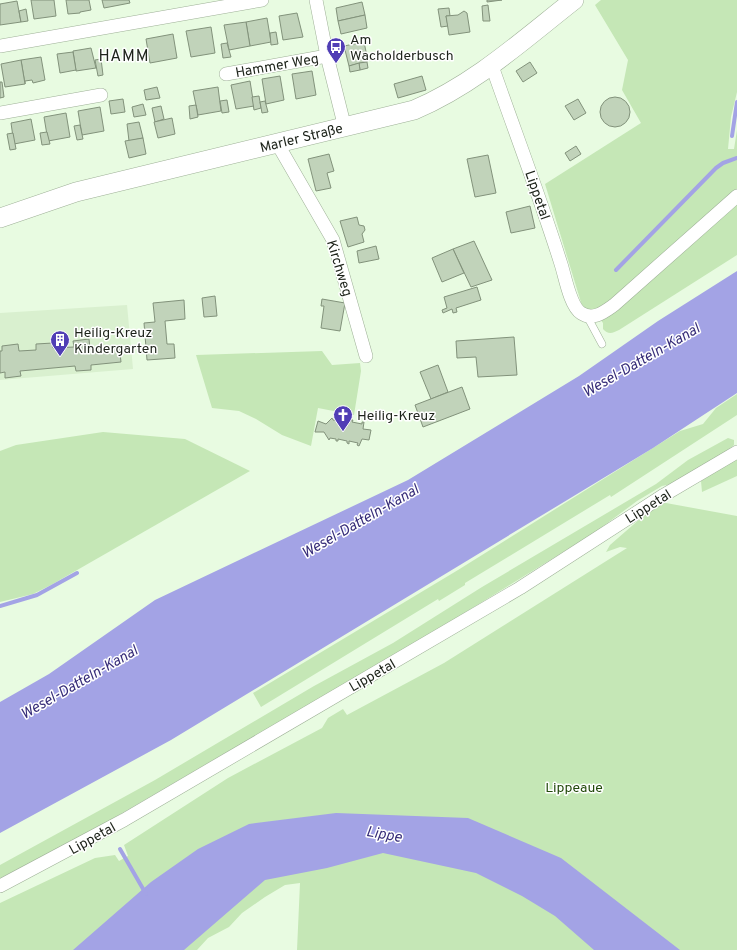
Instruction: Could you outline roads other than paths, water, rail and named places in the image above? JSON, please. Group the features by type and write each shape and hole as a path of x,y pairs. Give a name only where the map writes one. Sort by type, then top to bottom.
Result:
{"main road":[{"name":"Marler Straße","path":"0,218 76,192 345,128 414,110 452,91 492,66 536,29 574,0"}],"street":[{"path":"0,46 262,0"},
{"name":"Hammer Weg","path":"316,0 327,56 345,128"},
{"name":"Hammer Weg","path":"226,74 327,56"},
{"name":"Lippetal","path":"492,66 551,231 572,301 578,311 587,316"},
{"path":"0,113 102,95"},
{"name":"Kirchweg","path":"277,143 333,240 366,356"},
{"path":"587,316 600,315 614,305 737,196"},
{"name":"Lippetal","path":"0,886 131,816 520,588 664,495 737,452"}],"lane":[{"path":"587,316 602,344"}],"water":[{"name":"Wesel-Datteln-Kanal","path":"737,271 737,393 653,448 171,740 0,833 0,702 49,674 155,600 408,480 579,376 658,321"},
{"name":"Lippe","path":"336,813 468,818 561,858 680,950 594,950 555,916 522,896 476,873 383,853 327,868 265,880 184,950 73,950 151,882 198,849 249,824"}],"waterway":[{"path":"732,136 737,102"},
{"path":"616,270 716,168 723,163 737,158"},
{"path":"0,606 37,595 77,573"},
{"path":"120,849 146,894"}],"place":[{"name":"Am Wacholderbusch","path":"336,64"},
{"name":"Heilig-Kreuz Kindergarten","path":"60,357"},
{"name":"Heilig-Kreuz","path":"343,432"}],"district":[{"name":"HAMM","path":"124,55"}],"park label":[{"name":"Lippeaue","path":"574,787"}]}
